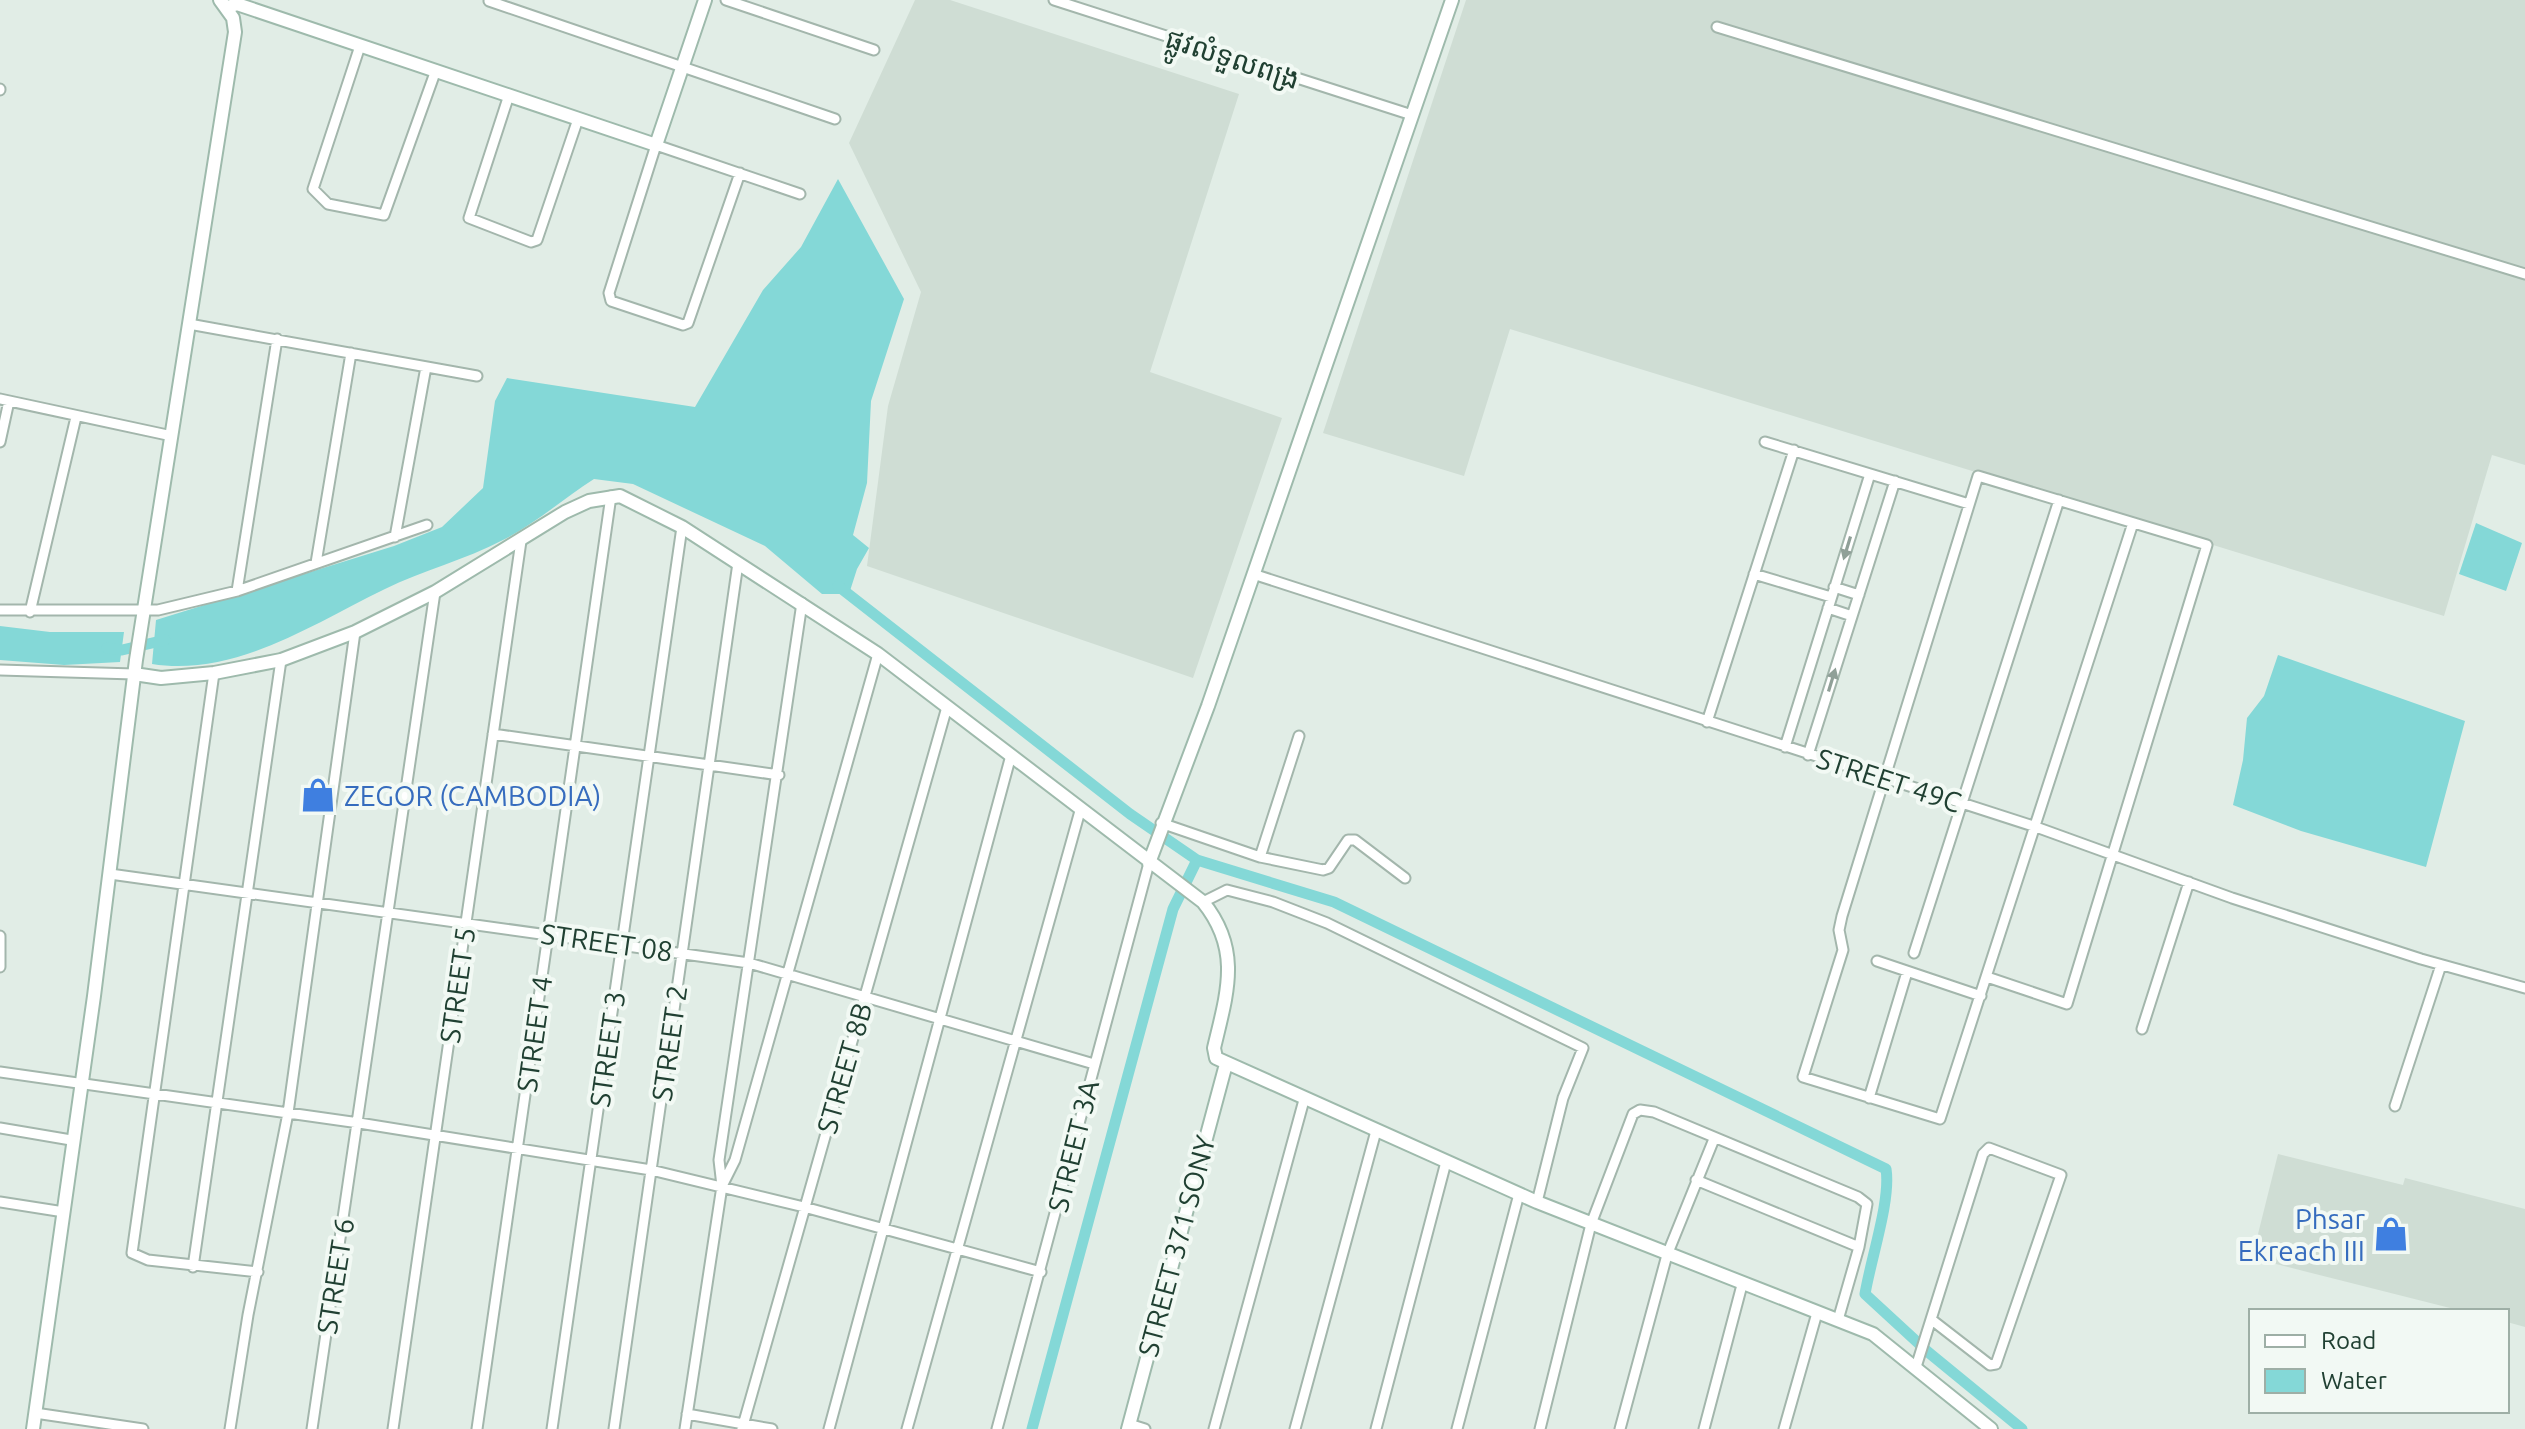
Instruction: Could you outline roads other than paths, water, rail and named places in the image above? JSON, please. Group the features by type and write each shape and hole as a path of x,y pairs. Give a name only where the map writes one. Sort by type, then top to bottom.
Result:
{"street":[{"path":"705,0 608,297 683,325 692,319 740,173"},
{"path":"726,0 874,50"},
{"name":"ផ្លូវលំទួលពង្រ","path":"1054,0 1412,115"},
{"path":"1149,863 1452,0"},
{"path":"489,1 835,119"},
{"path":"33,1429 110,874 140,627 235,32 224,4 237,4 800,194"},
{"path":"1717,27 2525,274"},
{"path":"360,46 313,189 328,204 384,215 436,70"},
{"path":"509,95 469,218 531,242 537,240 578,119"},
{"path":"189,324 477,376"},
{"path":"237,591 277,339"},
{"path":"316,563 351,353"},
{"path":"395,537 426,367"},
{"path":"0,442 5,400 172,436"},
{"path":"30,612 76,417"},
{"path":"1765,442 1969,504"},
{"path":"1707,722 1794,450"},
{"path":"1785,747 1870,474"},
{"path":"1987,977 2067,1004 2207,545 1978,476 1842,916 1839,930 1843,950 1803,1076 1940,1119 2133,523"},
{"path":"1808,755 1895,481"},
{"path":"0,670 134,674 161,678 214,673 281,660 355,632 435,592 565,512 611,496 627,499 682,527 878,654 1010,759 1203,902 1218,920 1228,944 1230,963 1214,1048 1216,1058 1537,1202 1873,1334 1918,1363 1991,1429"},
{"name":"STREET 4","path":"477,1429 611,496"},
{"path":"1914,953 2059,500"},
{"path":"0,610 143,612 237,591 427,525"},
{"name":"STREET 3","path":"552,1429 682,527"},
{"name":"STREET 5","path":"393,1429 521,541"},
{"name":"STREET 2","path":"614,1429 738,563"},
{"name":"STREET 49C","path":"1253,574 2036,827 2189,882 2441,965 2525,988"},
{"path":"1754,574 1859,595"},
{"name":"STREET 6","path":"312,1429 435,592"},
{"path":"685,1429 722,1186 719,1160 779,775 802,603"},
{"path":"1828,608 1852,616"},
{"path":"230,1429 288,1113 355,632"},
{"path":"722,1186 735,1160 878,654"},
{"path":"193,1267 281,660"},
{"path":"214,673 132,1253 148,1260 193,1267 258,1272"},
{"name":"STREET 8B","path":"743,1426 947,707"},
{"path":"493,734 779,775"},
{"path":"1260,857 1299,736"},
{"path":"829,1429 1010,759"},
{"path":"907,1429 1080,811"},
{"path":"1161,825 1260,857 1323,870 1329,868 1348,840 1355,840 1405,878"},
{"name":"STREET 3A","path":"997,1429 1149,863"},
{"name":"STREET 08","path":"110,874 749,963 1094,1064"},
{"path":"2142,1029 2189,882"},
{"path":"1203,902 1227,890 1273,902 1327,923 1583,1048 1563,1098 1537,1202"},
{"path":"0,936 0,967"},
{"path":"1877,961 1981,996"},
{"path":"2395,1106 2441,965"},
{"path":"1869,1098 1907,972"},
{"name":"STREET 371 SONY","path":"1129,1427 1226,1064"},
{"path":"0,1072 359,1123 651,1170 804,1207 1041,1272"},
{"path":"1214,1429 1304,1100"},
{"path":"1540,1429 1591,1224 1633,1114 1640,1110 1654,1112 1858,1197 1867,1204 1868,1211 1838,1320"},
{"path":"0,1128 71,1140"},
{"path":"1295,1429 1376,1131"},
{"path":"1620,1429 1667,1255 1714,1139"},
{"path":"1918,1363 1983,1154 1989,1148 2061,1175 1996,1364 1990,1365 1931,1323"},
{"path":"1376,1429 1446,1162"},
{"path":"1696,1180 1859,1247"},
{"path":"1457,1429 1519,1194"},
{"path":"0,1202 64,1212"},
{"path":"1704,1429 1742,1285"},
{"path":"1784,1429 1817,1313"},
{"path":"35,1413 143,1429"},
{"path":"687,1414 772,1429"},
{"path":"1129,1427 1145,1429"}],"water":[{"path":"838,179 904,299 871,401 867,483 853,535 869,548 857,569 849,594 822,594 765,546 633,484 594,479 503,540 399,582 302,632 213,663 183,666 152,664 156,620 394,546 442,527 483,488 495,401 507,378 695,407 763,290 801,247"},
{"path":"2476,523 2522,543 2506,591 2459,574"},
{"path":"0,626 50,632 124,632 120,662 64,665 0,660"},
{"path":"2278,655 2465,721 2426,867 2301,831 2233,805 2243,760 2247,718 2264,696"}],"waterway":[{"path":"838,586 1130,814 1197,860 1334,902 1886,1169 1886,1197 1865,1294 1928,1352 2022,1429"},
{"path":"107,648 122,650 165,640"},
{"path":"1032,1429 1173,909 1197,860"}],"place":[{"name":"ZEGOR (CAMBODIA)","path":"318,795"},
{"name":"Phsar Ekreach III","path":"2391,1234"}]}
